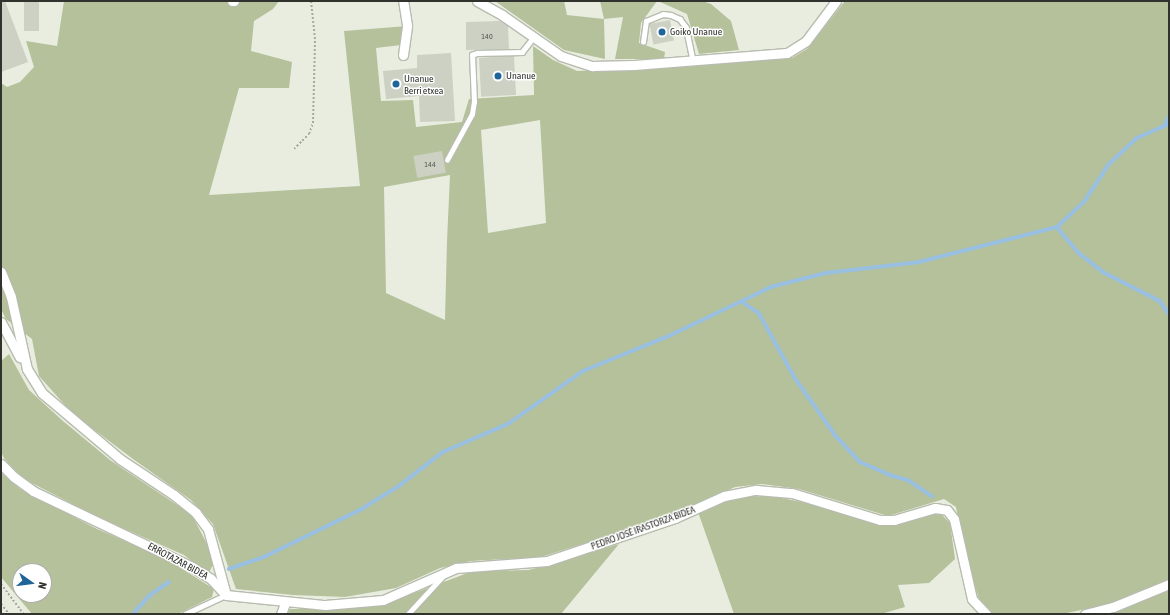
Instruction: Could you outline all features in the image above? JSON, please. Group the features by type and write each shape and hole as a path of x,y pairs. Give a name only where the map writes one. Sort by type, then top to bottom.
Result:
{"street":[{"path":"403,55 407,25 404,1"},
{"path":"477,1 502,15 561,56 592,66 762,56 792,50 806,41 836,1"},
{"name":"ERROTAZAR BIDEA","path":"1,272 11,297 27,369"},
{"name":"ERROTAZAR BIDEA","path":"1,322 42,393 68,417 120,459 174,495 196,513 208,529 226,595"},
{"name":"ERROTAZAR BIDEA","path":"1,464 14,477 33,491 192,567 211,579 226,595"},
{"name":"PEDRO JOSÉ IRASTORZA BIDEA","path":"226,595 285,603 325,605 383,600 446,573 477,565 523,565 547,561 675,518 724,496 756,490 792,494 880,520 894,520 935,508 947,510 954,519 972,599 986,614"},
{"path":"1086,614 1113,607 1169,584"},
{"path":"281,614 285,603"}],"lane":[{"path":"643,42 646,21 663,14 671,15 680,19 686,27 693,61"},
{"path":"447,160 472,114 474,102 472,55 477,53 522,52 533,38"},
{"path":"408,614 446,573"},
{"path":"185,614 226,595"}],"path":[{"path":"294,148 309,134 313,123 315,39 311,1"},
{"path":"1,584 24,614"},
{"path":"1,604 9,614"}],"green space":[{"path":"64,1 279,1 273,9 254,21 251,51 292,62 289,88 239,88 209,195 360,186 344,31 407,26 409,44 376,48 381,101 413,100 416,127 462,122 469,99 534,95 533,46 553,60 577,71 656,68 792,58 807,49 845,1 1169,1 1169,580 1114,603 1062,614 993,614 980,602 965,555 956,507 944,499 888,516 799,489 762,484 735,487 673,515 541,557 471,561 440,568 396,588 345,597 293,595 236,589 213,524 191,500 72,413 39,376 32,339 6,319 1,309 1,83 7,87 20,82 34,67 26,41 57,46","holes":["540,120 546,223 488,233 481,130","450,175 447,241 445,320 386,293 384,187"]},
{"path":"495,1 564,1 567,15 604,19 605,59 564,50"},
{"path":"600,1 657,1 641,23 639,43 665,52 664,59 615,59 623,17 604,19"},
{"path":"658,1 703,1 711,4 731,21 739,50 699,54 687,14"},
{"path":"9,354 29,390 63,421 110,460 192,515 208,546 213,564 210,571 203,570 184,555 100,518 22,478 4,458 1,452 1,361"},
{"path":"1,473 20,489 97,529 165,558 214,589 212,597 178,614 32,614 23,603 52,603 52,563 12,563 12,590 1,577"},
{"path":"754,496 782,498 816,505 877,525 896,525 932,514 942,515 950,523 955,559 929,583 898,585 905,607 881,614 734,614 698,512 735,497"},
{"path":"619,544 561,614 288,614 290,609 339,609 385,604 473,571 529,570"},
{"path":"1169,590 1169,614 1109,614"}],"building":[{"path":"1,1 5,1 28,62 1,72"},
{"path":"24,1 39,1 39,31 24,31"},
{"name":"Goiko Unanue","path":"670,20 674,41 653,45 649,24"},
{"path":"500,21 508,26 509,49 466,50 466,22"},
{"path":"451,53 455,121 420,122 419,96 386,99 383,71 417,68 417,55"},
{"name":"Unanue","path":"514,56 516,95 481,97 479,58"},
{"path":"442,151 446,173 417,178 413,156"}],"waterway":[{"path":"1164,126 1169,117"},
{"path":"229,569 264,557 360,510 399,486 443,452 508,424 583,371 671,335 771,287 826,273 919,262 1057,227 1084,202 1109,164 1137,138 1169,124"},
{"path":"1057,227 1079,253 1105,273 1160,301 1169,314"},
{"path":"741,301 759,313 795,378 836,436 860,462 890,475 908,480 932,496"},
{"path":"133,614 149,596 169,582"}],"place":[{"name":"Goiko Unanue","path":"662,32"},
{"name":"Unanue","path":"498,76"},
{"name":"Unanue Berri etxea","path":"396,84"}]}
